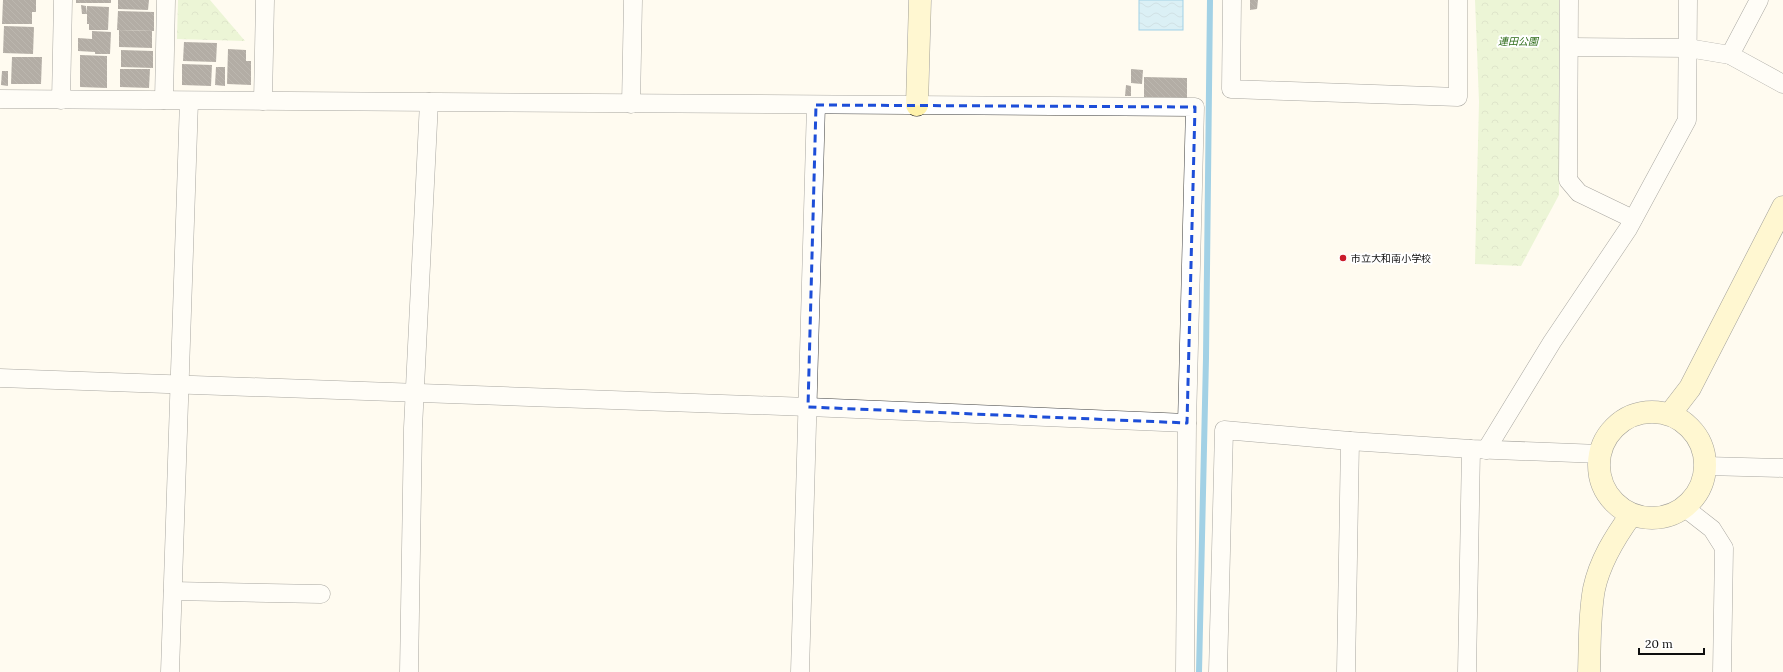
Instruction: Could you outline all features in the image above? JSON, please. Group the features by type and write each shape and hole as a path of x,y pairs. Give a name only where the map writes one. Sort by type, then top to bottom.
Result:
{"street":[{"path":"61,100 63,0"},
{"path":"164,100 166,0"},
{"path":"263,101 265,0"},
{"path":"631,104 633,0"},
{"path":"917,105 920,0"},
{"path":"1232,0 1231,90 1458,97 1458,0"},
{"path":"1569,0 1568,180 1579,193 1633,219"},
{"path":"1467,672 1479,450 1633,219 1687,120 1688,0"},
{"path":"1730,55 1759,0"},
{"path":"1569,47 1688,48 1730,55 1783,84"},
{"path":"0,99 1195,107 1187,423 1185,672"},
{"path":"170,672 189,101"},
{"path":"409,672 415,394 429,102"},
{"path":"800,672 816,105"},
{"path":"1670,414 1690,388 1783,207"},
{"path":"0,378 808,407 1187,423"},
{"path":"1652,411 1670,414 1684,422 1696,434 1704,450 1706,466 1703,482 1696,496 1685,508 1673,515 1659,519 1631,515 1616,504 1604,490 1599,472 1600,454 1606,437 1618,424 1634,414 1652,411"},
{"path":"1218,672 1224,430 1479,450 1600,454"},
{"path":"1346,672 1350,441"},
{"path":"1706,466 1783,468"},
{"path":"1685,508 1712,528 1724,548 1722,672"},
{"path":"1589,672 1590,630 1594,588 1607,553 1617,534 1631,515"},
{"path":"173,591 321,594"}],"highlighted area":[{"path":"816,105 1195,107 1187,423 808,407"}],"green space":[{"path":"178,0 210,0 245,41 177,39"},
{"name":"連田公園","path":"1475,0 1559,0 1559,195 1521,266 1475,264 1479,102"}],"water":[{"path":"1139,0 1183,0 1183,30 1139,30"}],"building":[{"path":"3,0 36,0 36,12 32,12 32,24 2,24"},
{"path":"76,0 111,0 111,3 76,3"},
{"path":"118,0 149,0 148,10 118,9"},
{"path":"1250,0 1258,0 1257,9 1250,10"},
{"path":"81,5 86,6 87,14 82,14"},
{"path":"87,6 109,7 108,30 89,30 89,24 87,24"},
{"path":"118,11 154,12 154,31 117,30"},
{"path":"4,26 34,27 33,54 3,53"},
{"path":"119,30 152,31 152,48 119,47"},
{"path":"92,31 111,32 110,54 95,54 95,52 78,51 78,38 92,39"},
{"path":"184,42 217,43 216,62 183,61"},
{"path":"228,49 246,50 246,61 251,61 251,85 227,84"},
{"path":"121,50 153,51 153,68 121,67"},
{"path":"80,55 107,56 107,88 80,87"},
{"path":"12,57 42,57 41,84 11,84"},
{"path":"182,64 212,65 211,86 182,85"},
{"path":"216,67 225,67 225,86 215,85"},
{"path":"120,69 150,69 149,88 120,87"},
{"path":"1131,69 1143,70 1142,84 1131,83"},
{"path":"2,71 8,71 8,86 1,85"},
{"path":"1144,77 1187,78 1187,98 1144,97"},
{"path":"1126,85 1131,86 1131,96 1125,96"}],"waterway":[{"path":"1199,672 1206,358 1210,0"}],"place":[{"name":"市立大和南小学校","path":"1343,258"}]}
